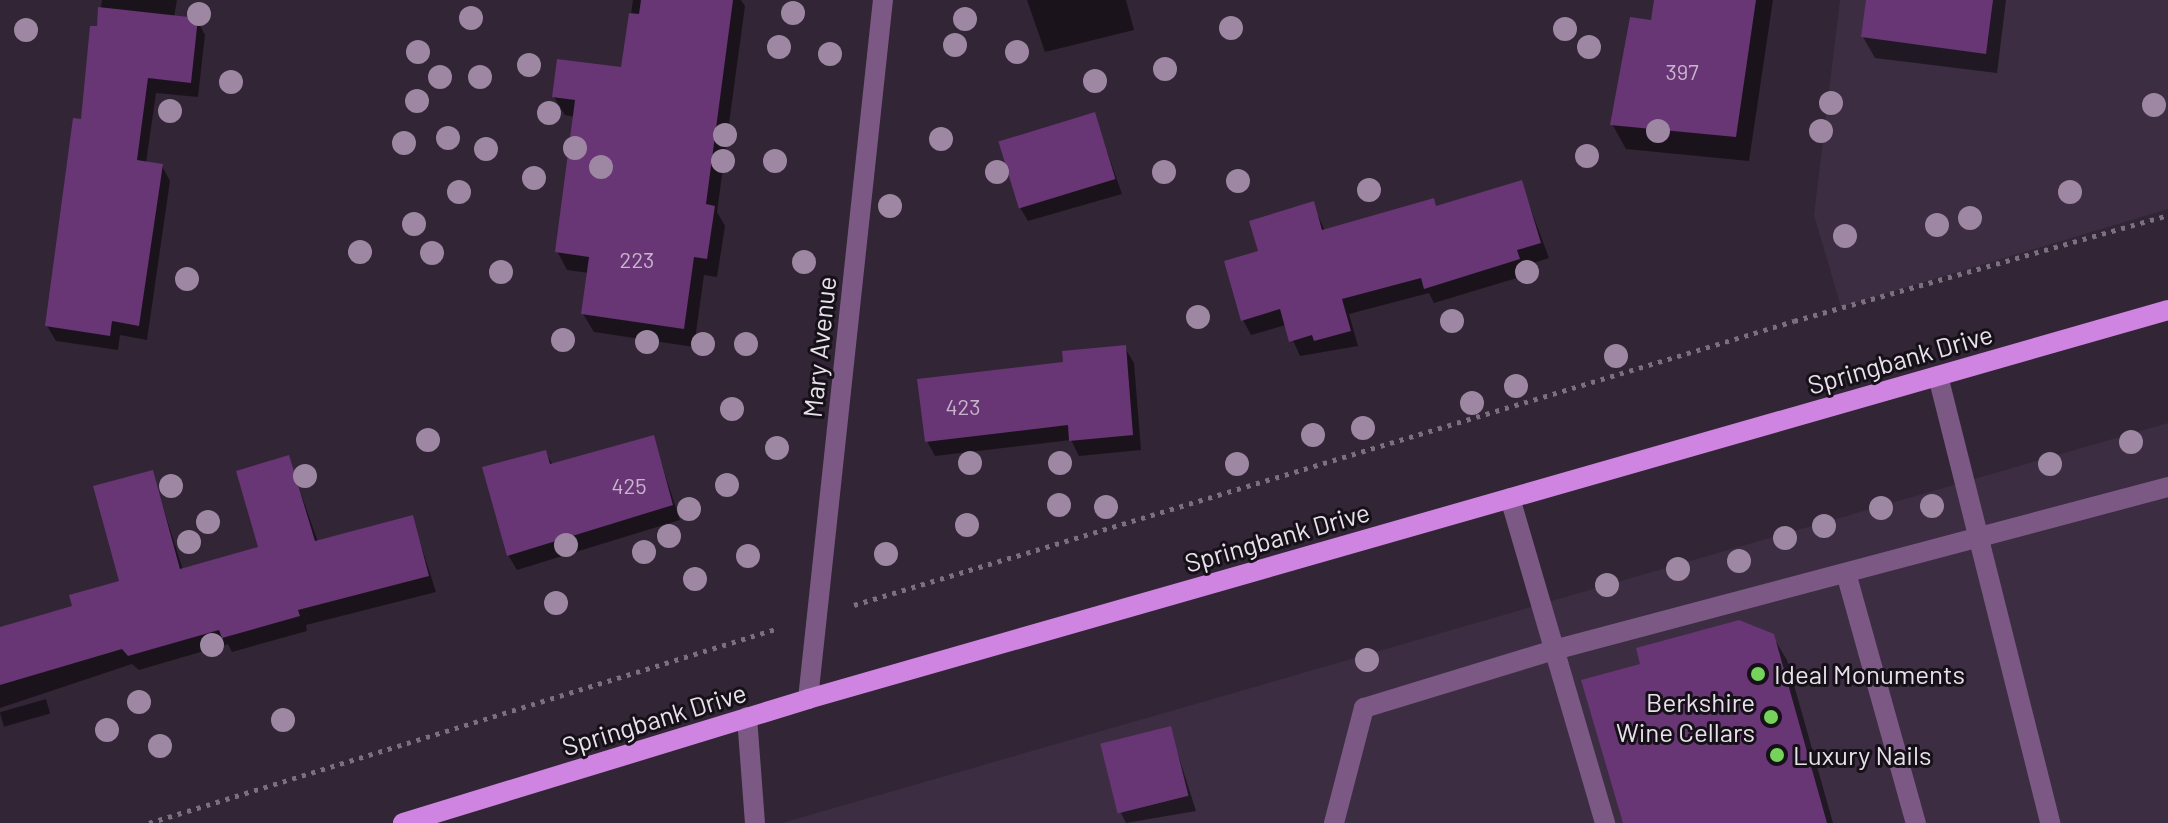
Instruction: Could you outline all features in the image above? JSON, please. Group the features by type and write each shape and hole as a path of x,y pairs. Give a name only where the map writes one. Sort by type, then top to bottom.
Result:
{"main road":[{"name":"Springbank Drive","path":"403,823 808,699 2168,310"}],"street":[{"name":"Mary Avenue","path":"808,699 883,0"},
{"path":"1938,376 2050,823"},
{"path":"1334,823 1364,708 1554,650 2168,487"},
{"path":"1510,498 1605,823"},
{"path":"1846,573 1916,823"},
{"path":"747,717 755,823"}],"path":[{"path":"149,823 817,616 1794,321 2168,215"}],"shaded area":[{"path":"1840,0 2168,0 2168,209 1841,307 1814,215"},
{"path":"2168,423 2168,823 782,823 1289,677"}],"building":[{"path":"641,0 733,0 706,204 715,206 707,259 694,257 684,329 581,314 589,257 555,252 575,100 552,97 557,59 621,67 629,13 639,14"},
{"path":"1654,0 1756,0 1736,137 1610,125 1630,17 1651,20"},
{"path":"1866,0 1993,0 1986,54 1861,37"},
{"path":"98,7 198,18 191,83 148,78 137,160 163,164 139,326 112,321 110,336 45,326 73,118 81,119 90,26 97,26"},
{"path":"1095,112 1115,179 1019,208 998,142"},
{"path":"1522,180 1541,243 1517,250 1520,259 1424,289 1421,278 1342,299 1351,331 1314,341 1312,335 1289,342 1280,309 1241,321 1224,261 1258,251 1249,221 1314,201 1322,230 1434,198 1436,206"},
{"path":"1126,345 1133,435 1069,441 1068,425 925,442 917,379 1063,362 1062,351"},
{"path":"654,435 673,505 507,556 482,467 546,450 550,464"},
{"path":"289,455 315,541 413,515 429,576 298,610 300,616 222,638 219,630 128,656 122,649 0,685 0,627 72,606 69,595 119,581 93,486 153,470 180,569 258,547 236,471"},
{"path":"1739,620 1774,634 1827,823 1623,823 1581,680 1640,664 1636,648"},
{"path":"1171,726 1188,796 1118,814 1100,744"}],"place":[{"name":"Ideal Monuments","path":"1758,674"},
{"name":"Berkshire Wine Cellars","path":"1771,717"},
{"name":"Luxury Nails","path":"1777,755"}]}
